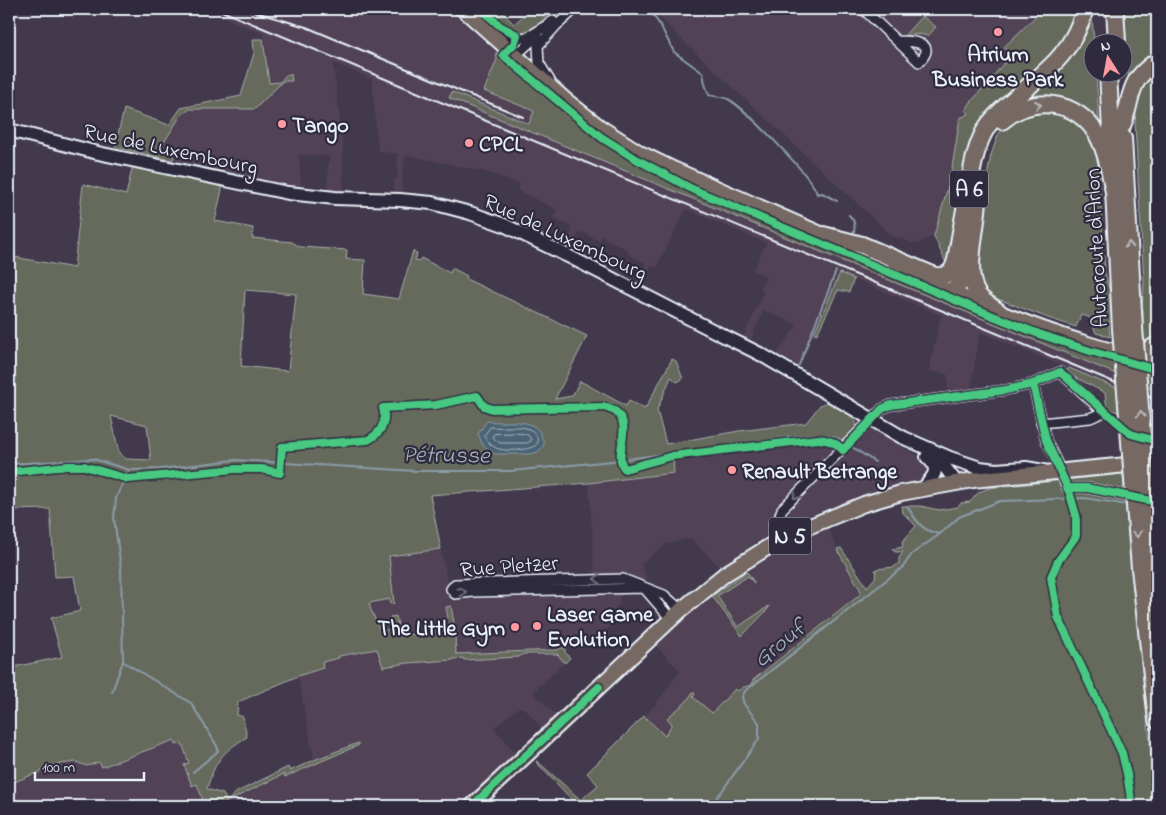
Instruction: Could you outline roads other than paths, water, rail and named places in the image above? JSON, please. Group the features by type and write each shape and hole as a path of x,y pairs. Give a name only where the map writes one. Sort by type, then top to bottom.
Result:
{"highway":[{"name":"A 6","path":"823,235 862,245 935,276 943,277 954,269 978,146 988,125 1005,107 1052,67 1066,51 1078,30 1085,9"},
{"path":"1105,9 1106,32"},
{"path":"1115,9 1116,32"},
{"name":"A 6","path":"1122,126 1135,82 1144,71 1157,61"},
{"name":"Autoroute d'Arlon","path":"1108,82 1114,192 1128,328 1157,720"},
{"name":"Autoroute d'Arlon","path":"1120,82 1128,328"},
{"name":"A 6","path":"949,292 958,287 964,279 984,157 990,141 1001,122 1011,114 1027,106 1042,104 1058,106 1074,112 1087,122 1097,135 1103,148 1114,192"},
{"name":"A 6","path":"949,292 960,262 977,167 978,146"},
{"name":"A 6","path":"978,195 970,270 971,278 978,296 999,312"},
{"path":"1114,351 1146,351 1157,345"},
{"name":"Autoroute d'Arlon","path":"1146,568 1157,621"}],"main road":[{"path":"464,9 564,99 601,128 640,153 949,292 1050,332 1157,362"},
{"name":"Rue de Luxembourg","path":"9,130 98,153 288,193 336,198 400,200 432,204 470,213 512,229 704,325 760,354 902,437 950,458 980,468 996,470 1054,467"},
{"path":"902,437 932,455 958,482"},
{"path":"902,437 930,459 934,465 936,472 923,488"},
{"path":"950,458 957,469 958,482"},
{"name":"N 5","path":"472,806 676,614 725,574 785,538 825,519 864,504 923,488 1054,467 1157,462"}],"street":[{"path":"471,9 496,30 516,39 531,36 567,9"},
{"path":"518,59 538,46 575,9"},
{"path":"863,9 898,42"},
{"path":"518,59 553,21"},
{"path":"538,46 538,63 564,99"},
{"path":"785,538 779,523 782,509 882,409 890,405 1006,390 1033,384 1060,372 1104,412 1090,418 1041,423"},
{"path":"1033,384 1041,423 1054,467"},
{"path":"1064,481 1068,488 1087,488 1157,502"},
{"name":"Rue Pletzer","path":"623,579 664,595 676,614 644,588 483,591 455,594 451,589 455,584 623,579"}],"water":[{"path":"487,421 523,422 530,424 541,435 544,445 538,452 529,454 495,454 483,445 478,434"}],"waterway":[{"path":"649,9 674,52 703,73 709,95 728,99 736,105 762,128 792,160 813,186 817,194 822,193 837,201"},
{"path":"849,215 853,219 853,235"},
{"path":"799,365 836,271"},
{"name":"Pétrusse","path":"9,464 93,459 130,470 161,469 235,460 416,471 511,471 612,461 805,436 826,435 845,442"},
{"name":"Pétrusse","path":"849,445 875,462"},
{"path":"112,692 123,661 121,569 114,518 116,498 129,470"},
{"name":"Grouf","path":"710,806 759,739 759,723 744,704 742,697 745,691 903,567 912,554 940,534 959,517 1000,501 1085,498 1128,505"},
{"name":"Pétrusse","path":"907,506 924,528 940,534"},
{"path":"124,662 191,703 217,746 218,751 193,772"}],"railway":[{"path":"217,9 1157,400"},
{"path":"245,9 306,27 523,117"}],"place":[{"name":"Atrium Business Park","path":"998,32"},
{"name":"Tango","path":"282,124"},
{"name":"CPCL","path":"469,143"},
{"name":"Renault Betrange","path":"732,470"},
{"name":"Laser Game Evolution","path":"537,626"},
{"name":"The Little Gym","path":"515,627"}]}
